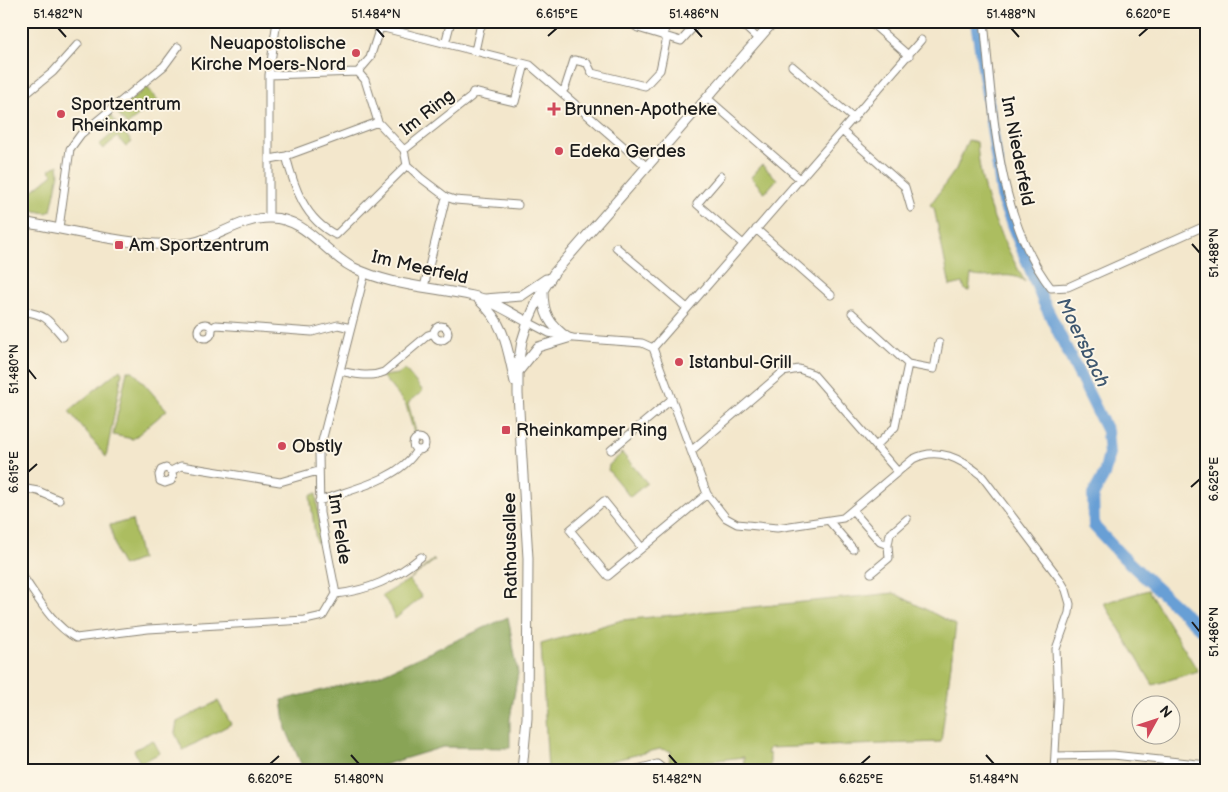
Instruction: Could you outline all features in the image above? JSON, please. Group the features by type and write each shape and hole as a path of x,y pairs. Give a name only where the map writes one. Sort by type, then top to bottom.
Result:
{"street":[{"path":"269,218 269,75 277,21"},
{"path":"374,21 445,44 525,64 541,73 646,166"},
{"path":"445,44 451,21"},
{"path":"475,51 480,28 485,21"},
{"path":"627,21 638,28 681,41 698,21"},
{"path":"562,92 566,88 574,60 587,63 592,73 645,86 660,70 667,21"},
{"path":"739,21 758,39"},
{"path":"478,297 521,296 536,288 554,273 774,21"},
{"path":"869,21 909,56"},
{"name":"Im Niederfeld","path":"984,21 992,98 1007,192 1022,237 1043,278 1051,288 1068,287 1207,225"},
{"path":"358,72 370,58 381,24"},
{"path":"653,348 843,132 921,40"},
{"path":"21,98 53,72 78,44"},
{"path":"59,228 66,164 71,146 81,134 164,66 178,47"},
{"name":"Im Ring","path":"404,150 471,96 473,92 515,102 525,64"},
{"path":"792,66 854,119"},
{"path":"269,75 358,72 366,80 378,122 404,150 407,165 446,197 518,205"},
{"path":"707,98 800,179"},
{"path":"270,159 286,156 378,122"},
{"path":"843,132 905,187 911,208"},
{"path":"286,156 294,188 308,211 321,226 336,235 407,165"},
{"path":"721,176 697,204 743,244"},
{"path":"424,288 446,197"},
{"name":"Im Meerfeld","path":"21,222 148,243 183,244 198,241 246,222 269,218 284,220 302,228 347,264 365,273 424,288 478,297 528,322"},
{"path":"756,229 831,295"},
{"path":"616,247 687,308"},
{"name":"Im Felde","path":"336,594 326,546 320,501 319,453 365,273"},
{"name":"Rathausallee","path":"522,771 527,718 528,558 518,372 522,341 528,322 543,290 554,273"},
{"path":"543,290 543,308 546,318 568,338"},
{"path":"478,297 503,331 518,394"},
{"path":"21,311 40,314 47,318 63,336"},
{"path":"852,314 908,364 934,369 939,343"},
{"path":"528,322 548,333 568,338 642,343 653,348 707,494 726,518 737,524 777,528 830,522 843,518 854,512 913,459 924,454 938,454 955,458 967,464 981,475 1066,590 1070,604 1069,613 1056,649 1058,698 1054,771"},
{"path":"212,328 216,325 312,332 338,325 351,328"},
{"path":"340,371 360,375 376,375 384,372 428,335 434,333"},
{"path":"518,372 531,354 541,345 568,338"},
{"path":"876,446 895,427 908,364"},
{"path":"691,452 783,372 799,369 813,374 898,472"},
{"path":"611,450 672,399"},
{"path":"320,501 386,478 410,461 417,450"},
{"path":"171,471 181,466 191,467 280,482 318,471"},
{"path":"21,488 38,491 59,500"},
{"path":"642,548 604,501 570,530 608,576 642,548 707,494"},
{"path":"854,512 880,542 888,545"},
{"path":"871,573 889,558 888,545 890,534 907,519"},
{"path":"830,522 853,549"},
{"path":"21,574 62,629 76,638 148,629 305,620 323,616 336,594 361,591 406,569 421,557"},
{"path":"1055,756 1113,755 1207,765"},
{"path":"629,771 656,764 666,771"}],"green space":[{"path":"147,87 158,100 127,125 116,112"},
{"path":"108,113 132,142 126,147 117,137 103,149 99,145 118,129 113,122 108,125 102,118"},
{"path":"968,140 977,142 982,180 987,198 1007,248 1025,282 1013,276 985,277 971,275 969,291 965,290 963,283 950,286 934,208 930,205 956,169"},
{"path":"58,165 59,173 51,211 46,213 21,208 21,200 53,174 49,170"},
{"path":"762,165 777,179 765,193 751,177"},
{"path":"120,369 122,373 106,457 69,411"},
{"path":"405,369 423,391 408,403 416,432 414,433 406,405 382,376 398,374"},
{"path":"127,371 133,371 167,410 133,439 113,435"},
{"path":"622,453 647,483 630,497 608,470 609,465"},
{"path":"316,493 321,539 319,542 316,542 310,496"},
{"path":"132,520 141,559 123,566 117,555 110,525"},
{"path":"434,559 435,560 415,575"},
{"path":"410,579 422,597 395,619 391,607 382,596"},
{"path":"1148,590 1198,671 1153,685 1104,603"},
{"path":"894,593 956,625 941,742 769,748 767,754 770,754 770,771 743,771 744,757 675,765 675,769 668,768 671,751 660,749 574,770 548,771 541,644 622,620"},
{"path":"508,617 518,673 510,719 510,748 443,747 364,771 304,771 286,729 282,700 373,678"},
{"path":"218,701 231,724 183,750 175,733 177,722"},
{"path":"153,740 160,753 140,763 134,750"}],"waterway":[{"name":"Moersbach","path":"976,21 1003,202 1043,301 1107,431 1109,454 1104,475 1093,495 1094,526 1122,556 1207,635"}],"place":[{"name":"Neuapostolische Kirche Moers-Nord","path":"356,53"},
{"name":"Brunnen-Apotheke","path":"554,109"},
{"name":"Sportzentrum Rheinkamp","path":"61,114"},
{"name":"Edeka Gerdes","path":"559,151"},
{"name":"Am Sportzentrum","path":"119,245"},
{"name":"Istanbul-Grill","path":"679,362"},
{"name":"Rheinkamper Ring","path":"506,430"},
{"name":"Obstly","path":"282,446"}]}
